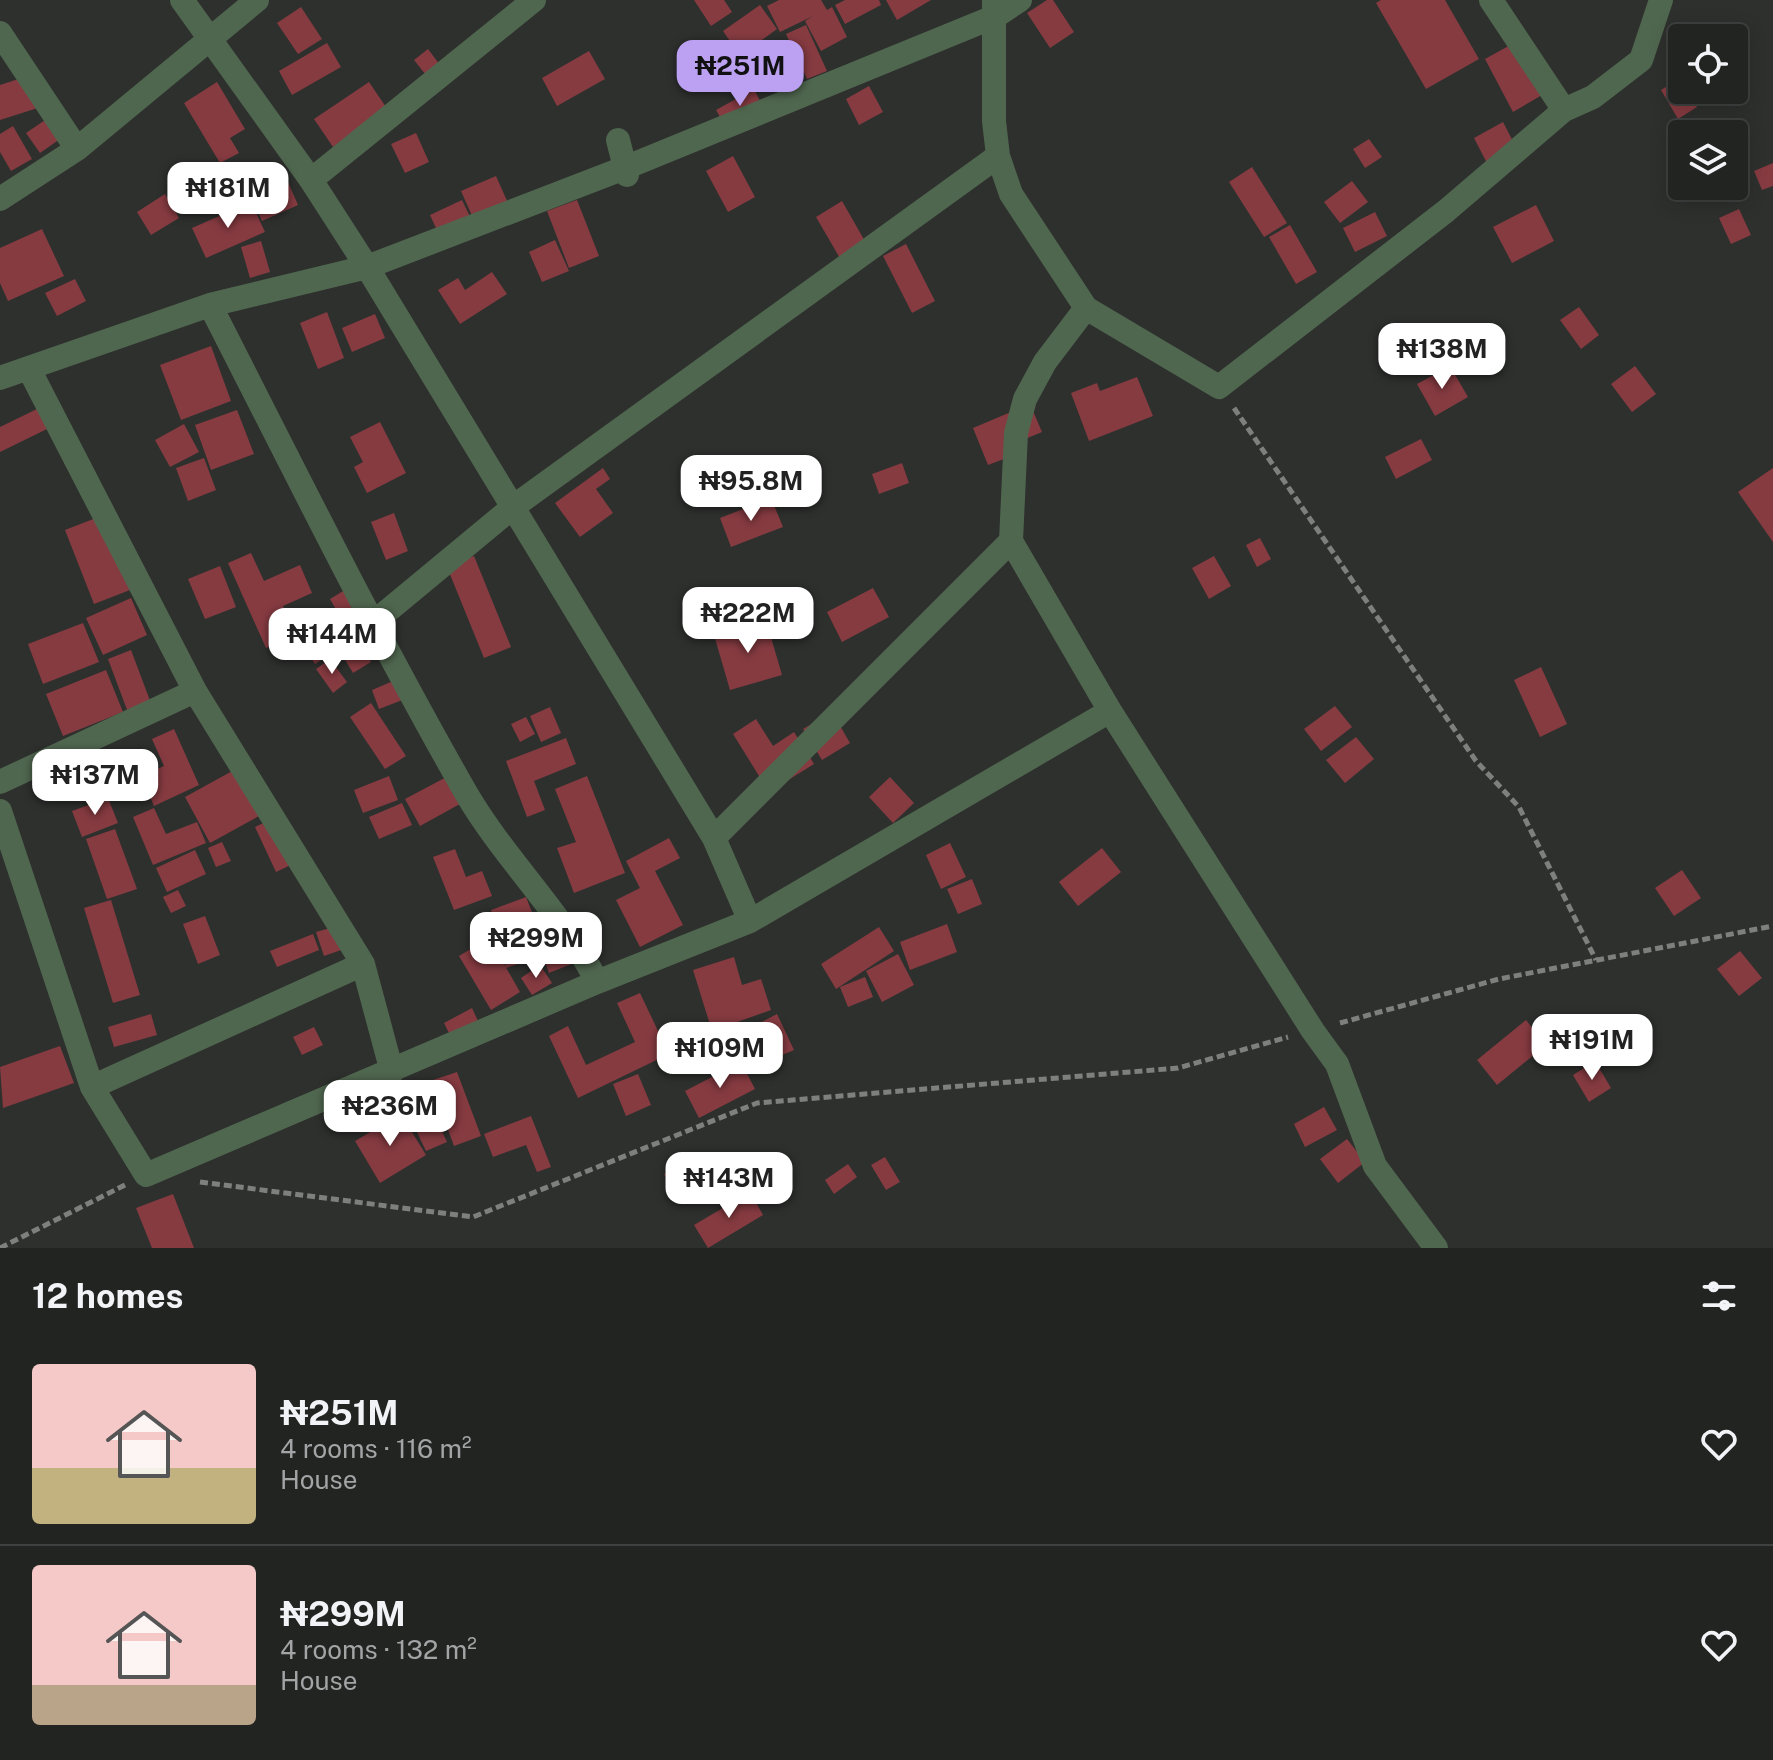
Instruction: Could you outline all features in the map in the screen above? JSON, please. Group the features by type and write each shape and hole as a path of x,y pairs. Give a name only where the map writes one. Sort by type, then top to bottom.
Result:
{"street":[{"path":"182,0 208,41 311,180 367,267 714,838 750,921"},
{"path":"0,199 77,149 257,0"},
{"path":"0,378 210,305 367,267 627,171 995,8 1020,0"},
{"path":"1491,0 1564,110"},
{"path":"995,8 994,121 998,156 1011,194 1086,308 1219,387 1446,211 1564,110 1593,97 1641,60 1661,0"},
{"path":"311,180 522,3"},
{"path":"0,33 77,149"},
{"path":"618,140 627,171"},
{"path":"373,623 513,507 998,156"},
{"path":"210,305 373,623 468,797 581,949 597,982"},
{"path":"1086,308 1045,362 1025,399 1016,433 1011,541 1110,711 1337,1064 1375,1166 1436,1248"},
{"path":"29,369 195,691 363,964 392,1072"},
{"path":"714,838 1011,541"},
{"path":"0,782 195,691"},
{"path":"0,811 92,1087 146,1175 597,982 750,921 1110,711"},
{"path":"92,1087 363,964"}],"path":[{"path":"1219,387 1476,761 1519,807 1596,960"},
{"path":"192,1181 473,1217 757,1103 1178,1068 1499,979 1773,926"},
{"path":"0,1248 146,1175"}],"building":[{"path":"694,0 724,0 732,12 711,26"},
{"path":"779,0 821,0 827,10 832,7 847,37 821,51 805,21 813,16 780,32 767,6"},
{"path":"845,0 879,0 881,5 845,24 835,5"},
{"path":"886,0 931,0 897,20"},
{"path":"1047,0 1053,0 1074,32 1050,48 1027,13"},
{"path":"1381,0 1445,0 1479,59 1426,89 1376,3"},
{"path":"760,5 777,29 740,56 723,31"},
{"path":"301,7 322,39 298,54 277,23"},
{"path":"806,25 827,71 807,79 786,34"},
{"path":"327,43 341,67 292,95 279,71"},
{"path":"1514,43 1542,95 1513,112 1485,59"},
{"path":"428,49 440,65 426,75 414,60"},
{"path":"589,51 605,79 557,106 542,78"},
{"path":"37,73 47,105 0,120 0,85"},
{"path":"217,82 245,129 230,138 239,153 220,163 184,103"},
{"path":"369,82 388,110 333,147 314,119"},
{"path":"869,86 883,112 859,125 846,99"},
{"path":"1668,86 1668,102 1661,90"},
{"path":"754,89 763,107 726,127 716,110"},
{"path":"1669,104 1695,104 1697,107 1678,119"},
{"path":"57,112 70,132 40,153 26,133"},
{"path":"1503,122 1518,151 1489,167 1474,138"},
{"path":"13,126 32,159 11,171 0,152 0,134"},
{"path":"416,133 429,162 405,173 391,144"},
{"path":"1369,139 1382,157 1365,168 1353,149"},
{"path":"733,156 755,197 728,212 706,171"},
{"path":"1773,163 1773,186 1762,190 1754,171"},
{"path":"1252,167 1287,223 1264,237 1229,182"},
{"path":"251,170 261,190 242,199 233,180"},
{"path":"496,176 508,203 473,218 461,191"},
{"path":"1352,181 1368,202 1340,223 1324,202"},
{"path":"288,182 298,205 262,221 252,198"},
{"path":"165,194 179,218 151,235 137,212"},
{"path":"462,200 473,223 441,239 430,215"},
{"path":"577,200 599,256 569,268 547,211"},
{"path":"842,201 874,257 848,272 816,217"},
{"path":"251,202 265,232 206,258 192,228"},
{"path":"1536,205 1554,241 1512,263 1493,227"},
{"path":"1739,209 1751,235 1731,244 1719,218"},
{"path":"1375,212 1387,236 1355,252 1343,228"},
{"path":"1290,225 1317,272 1296,284 1269,237"},
{"path":"42,229 64,276 8,301 0,283 0,248"},
{"path":"555,240 569,271 542,282 529,252"},
{"path":"261,241 270,272 250,278 241,247"},
{"path":"906,244 935,301 912,313 883,256"},
{"path":"492,272 507,294 460,324 438,290 458,278 465,290"},
{"path":"75,279 86,301 57,316 45,293"},
{"path":"1579,307 1599,335 1581,349 1560,320"},
{"path":"327,312 344,358 318,369 300,323"},
{"path":"375,314 385,338 352,352 342,328"},
{"path":"211,346 231,401 181,420 160,365"},
{"path":"1450,366 1468,397 1435,416 1417,384"},
{"path":"1635,366 1656,394 1632,412 1611,384"},
{"path":"1137,377 1153,416 1089,441 1071,393 1097,383 1100,391"},
{"path":"1030,404 1042,432 1013,444 1017,454 988,465 973,428"},
{"path":"37,409 47,429 0,452 0,427"},
{"path":"237,410 254,454 211,470 195,425"},
{"path":"380,422 406,473 367,493 354,467 363,462 350,437"},
{"path":"184,424 199,452 170,467 155,440"},
{"path":"1421,439 1432,460 1396,479 1385,457"},
{"path":"204,458 216,490 188,501 176,468"},
{"path":"902,463 909,483 879,494 872,474"},
{"path":"603,468 610,479 596,489 613,513 580,537 555,503"},
{"path":"1773,468 1773,542 1738,492"},
{"path":"771,498 783,527 731,547 720,518"},
{"path":"394,513 408,551 386,560 371,522"},
{"path":"101,516 130,590 94,604 65,530"},
{"path":"1260,538 1271,559 1257,567 1246,545"},
{"path":"251,553 264,581 300,565 312,593 283,606 296,634 266,648 228,563"},
{"path":"474,556 511,647 484,658 447,567"},
{"path":"1214,556 1231,586 1209,599 1192,568"},
{"path":"220,566 236,607 205,619 188,579"},
{"path":"353,585 375,624 352,638 330,599"},
{"path":"873,588 889,617 842,642 827,612"},
{"path":"131,598 147,635 103,655 86,618"},
{"path":"332,618 348,642 315,664 299,640"},
{"path":"766,620 782,675 730,690 714,635"},
{"path":"83,623 99,662 43,684 28,644"},
{"path":"358,640 371,662 353,673 340,651"},
{"path":"131,650 152,706 129,715 108,659"},
{"path":"330,659 347,682 333,693 316,669"},
{"path":"1541,667 1567,724 1540,737 1514,680"},
{"path":"106,670 123,712 63,736 46,694"},
{"path":"405,676 413,696 379,709 372,690"},
{"path":"371,703 406,756 385,769 350,717"},
{"path":"1335,706 1352,727 1321,751 1304,729"},
{"path":"550,707 561,733 541,742 530,716"},
{"path":"832,712 850,743 822,760 803,729"},
{"path":"526,717 535,734 520,742 511,724"},
{"path":"756,719 773,746 794,732 814,764 769,792 733,734"},
{"path":"174,729 199,785 154,806 141,776 164,766 152,739"},
{"path":"1356,737 1374,759 1345,783 1326,760"},
{"path":"566,738 576,764 534,781 545,810 527,817 506,761"},
{"path":"245,764 270,810 210,843 185,797"},
{"path":"454,773 469,799 420,826 405,799"},
{"path":"389,776 398,800 363,813 354,790"},
{"path":"587,776 625,873 574,893 557,848 576,842 555,789"},
{"path":"890,777 914,803 893,823 869,797"},
{"path":"108,798 118,823 82,837 72,811"},
{"path":"402,803 412,825 379,839 369,817"},
{"path":"154,808 166,834 197,822 206,843 153,865 133,817"},
{"path":"274,818 295,863 276,872 255,827"},
{"path":"115,829 137,889 107,899 86,839"},
{"path":"669,838 680,858 655,871 683,925 640,947 616,900 640,888 626,861"},
{"path":"222,842 231,861 216,867 208,848"},
{"path":"950,843 966,877 941,889 926,855"},
{"path":"1102,848 1121,872 1078,906 1059,882"},
{"path":"455,849 466,877 482,871 492,896 454,910 433,857"},
{"path":"195,850 206,874 167,892 156,868"},
{"path":"1682,870 1701,898 1674,916 1655,888"},
{"path":"972,879 982,904 958,914 947,889"},
{"path":"178,890 186,906 171,913 163,897"},
{"path":"526,897 535,920 500,933 491,910"},
{"path":"111,900 140,995 113,1003 84,908"},
{"path":"556,914 574,963 549,973 531,923"},
{"path":"205,916 220,955 198,964 183,924"},
{"path":"947,924 957,952 910,970 900,942"},
{"path":"337,926 344,949 324,956 316,932"},
{"path":"528,927 538,957 506,968 496,937"},
{"path":"879,927 894,951 836,989 821,964"},
{"path":"313,934 319,950 277,967 270,951"},
{"path":"489,938 520,992 491,1010 459,956"},
{"path":"1740,951 1762,978 1739,996 1717,969"},
{"path":"898,954 914,985 882,1002 866,971"},
{"path":"734,957 742,985 761,979 771,1010 712,1031 693,970"},
{"path":"540,965 552,983 532,995 521,978"},
{"path":"865,977 873,997 848,1007 840,987"},
{"path":"640,993 669,1054 578,1098 549,1036 568,1026 586,1065 635,1042 617,1003"},
{"path":"472,1008 478,1021 450,1035 444,1023"},
{"path":"151,1014 157,1035 114,1047 108,1027"},
{"path":"777,1014 794,1050 766,1062 750,1028"},
{"path":"1526,1020 1546,1045 1497,1085 1477,1060"},
{"path":"314,1027 323,1045 302,1055 293,1037"},
{"path":"60,1046 74,1083 3,1108 0,1067"},
{"path":"1595,1061 1611,1088 1589,1102 1573,1075"},
{"path":"741,1062 755,1089 699,1118 685,1091"},
{"path":"457,1072 481,1136 454,1146 430,1081"},
{"path":"638,1074 651,1105 626,1116 613,1084"},
{"path":"1324,1107 1337,1130 1305,1147 1294,1124"},
{"path":"401,1114 426,1155 380,1183 355,1141"},
{"path":"531,1116 551,1167 537,1172 526,1145 493,1157 484,1134"},
{"path":"436,1119 447,1142 426,1151 415,1128"},
{"path":"1347,1139 1365,1162 1338,1183 1320,1159"},
{"path":"885,1157 900,1182 886,1190 871,1165"},
{"path":"683,1164 691,1180 673,1190 664,1174"},
{"path":"848,1164 857,1177 834,1194 825,1180"},
{"path":"750,1192 763,1215 708,1248 694,1225"},
{"path":"173,1194 194,1248 152,1248 136,1208"}]}
